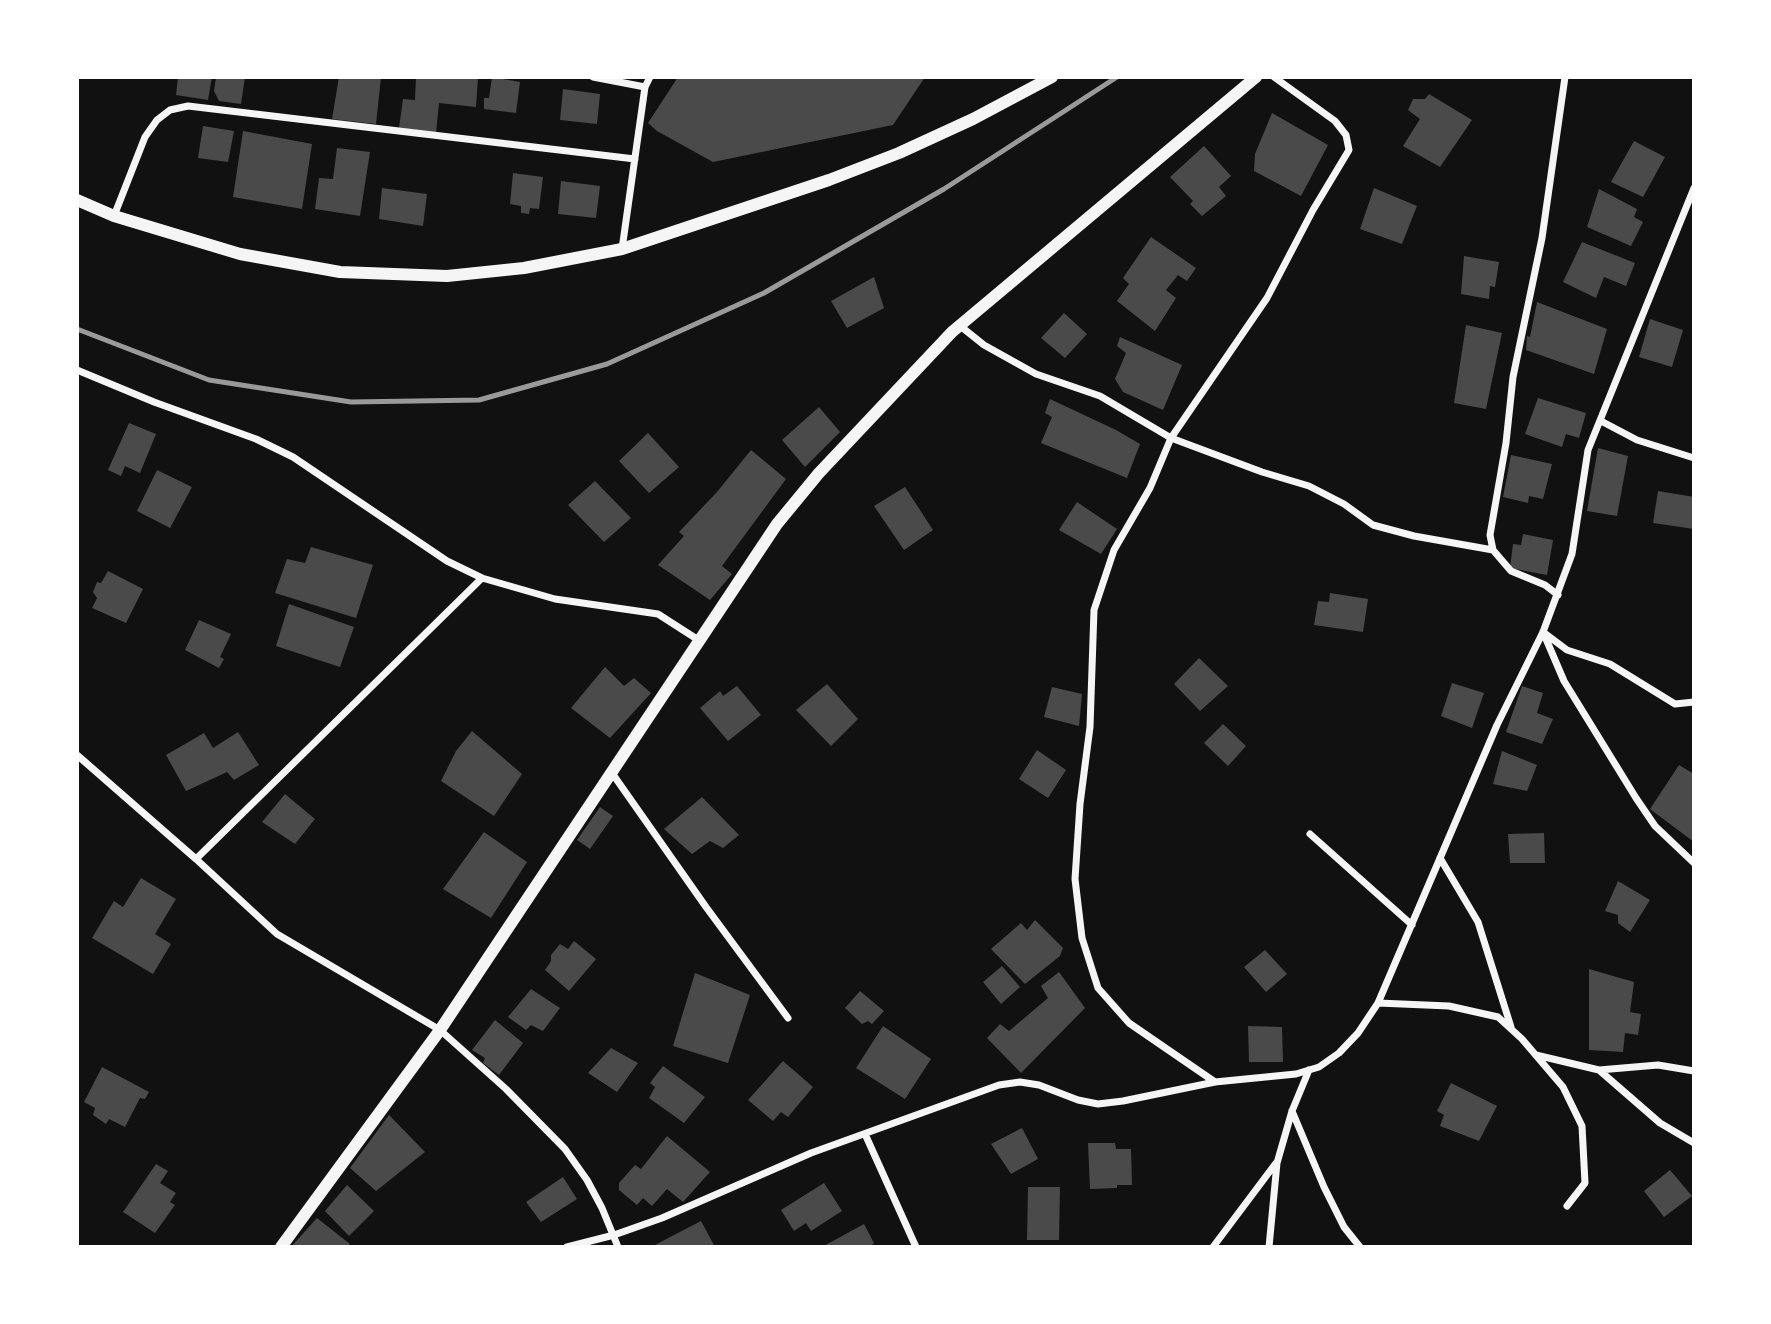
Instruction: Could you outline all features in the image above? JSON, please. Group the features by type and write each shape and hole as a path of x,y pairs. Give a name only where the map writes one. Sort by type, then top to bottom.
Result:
{"street":[{"path":"593,77 645,87"},
{"path":"622,249 645,87 650,77"},
{"path":"77,200 114,216 240,254 340,272 447,276 524,268 622,249 830,180 899,153 973,119 1052,77"},
{"path":"281,1247 440,1030 777,524 819,473 959,325 1256,77"},
{"path":"1215,1082 1129,1023 1098,988 1082,939 1075,879 1080,804 1090,727 1094,610 1114,550 1150,488 1171,438 1267,298 1313,210 1349,150 1346,135 1335,121 1274,77"},
{"path":"1558,595 1545,584 1511,571 1493,550 1490,535 1506,443 1513,377 1542,238 1565,77"},
{"path":"114,216 145,137 157,120 170,110 188,106 635,159"},
{"path":"567,1247 614,1235 662,1218 811,1153 999,1084 1020,1082 1040,1085 1078,1100 1098,1104 1215,1082 1277,1078 1319,1067 1339,1053 1358,1033 1378,1003 1497,724 1543,632 1572,554 1588,450 1694,188"},
{"path":"1687,205 1694,213"},
{"path":"959,325 984,345 1036,374 1100,396 1171,438 1262,472 1309,486 1344,504 1373,525 1414,536 1493,550"},
{"path":"77,370 154,402 256,439 293,457 447,561 482,578 555,599 658,614 700,641"},
{"path":"1601,421 1637,440 1694,458"},
{"path":"196,859 482,578"},
{"path":"1543,632 1567,650 1610,664 1675,704 1694,702"},
{"path":"1543,632 1564,681 1636,798 1655,826 1694,863"},
{"path":"77,755 277,934 440,1030 506,1089 565,1149 587,1180 618,1247"},
{"path":"612,773 788,1018"},
{"path":"1310,834 1412,925"},
{"path":"1440,858 1478,922 1511,1029"},
{"path":"1378,1003 1449,1006 1498,1017 1536,1055 1563,1087 1581,1126 1586,1183 1567,1206"},
{"path":"1536,1055 1599,1070 1658,1065 1694,1071"},
{"path":"1269,1247 1277,1163 1292,1111 1309,1070"},
{"path":"1599,1070 1660,1123 1694,1143"},
{"path":"1292,1111 1324,1187 1344,1227 1360,1247"},
{"path":"865,1134 915,1247"},
{"path":"1213,1247 1277,1163"}],"building":[{"path":"178,77 212,77 208,100 176,95"},
{"path":"216,77 245,77 241,104 219,101 214,91"},
{"path":"339,77 381,77 376,124 332,119"},
{"path":"416,77 478,77 476,107 439,103 436,133 399,128 403,99 415,100"},
{"path":"492,77 520,82 516,113 484,109 484,98 489,98"},
{"path":"678,77 925,77 893,125 713,162 657,131 648,123"},
{"path":"563,89 600,94 597,124 560,120"},
{"path":"1429,94 1472,120 1440,167 1403,146 1420,119 1408,110 1413,99 1425,99"},
{"path":"1272,113 1328,145 1301,196 1254,171 1255,154"},
{"path":"203,126 234,131 228,162 198,158"},
{"path":"243,131 312,144 302,209 233,197"},
{"path":"1634,141 1665,157 1643,197 1611,182"},
{"path":"1204,146 1231,176 1219,187 1226,196 1202,216 1190,204 1193,201 1170,177"},
{"path":"337,148 370,152 360,216 315,209 319,178 333,179"},
{"path":"513,173 543,177 539,209 530,208 529,214 521,213 521,206 510,204"},
{"path":"561,181 600,186 596,218 558,214"},
{"path":"382,188 427,194 423,226 379,219"},
{"path":"1374,188 1417,206 1402,244 1360,229"},
{"path":"1599,189 1637,209 1634,217 1643,222 1631,246 1587,227"},
{"path":"1151,237 1196,268 1187,281 1178,275 1166,290 1176,298 1155,331 1117,301 1129,284 1123,278"},
{"path":"1582,242 1635,263 1626,286 1604,277 1596,298 1563,282"},
{"path":"1464,256 1499,262 1495,287 1490,286 1489,299 1461,294"},
{"path":"874,277 884,308 847,328 831,301"},
{"path":"1537,302 1607,329 1594,374 1526,350 1527,336 1530,337"},
{"path":"1064,313 1087,334 1065,358 1041,338"},
{"path":"1650,319 1683,330 1672,367 1639,357"},
{"path":"1466,325 1502,333 1486,409 1454,403"},
{"path":"1120,337 1182,365 1163,410 1123,392 1115,379 1126,353 1117,346"},
{"path":"1538,398 1586,413 1579,438 1566,434 1562,447 1525,434"},
{"path":"1050,399 1140,444 1127,478 1041,443 1052,417 1045,413"},
{"path":"819,407 840,432 805,467 782,440"},
{"path":"129,423 156,434 140,473 125,466 121,476 108,470"},
{"path":"648,433 679,467 649,493 619,461"},
{"path":"1598,448 1628,456 1617,516 1587,511"},
{"path":"751,450 786,479 722,566 732,574 710,600 658,565 684,536 679,532 717,492"},
{"path":"1511,455 1552,464 1543,499 1529,496 1528,503 1503,497"},
{"path":"157,470 192,487 170,528 137,511"},
{"path":"595,481 631,518 604,542 568,505"},
{"path":"905,487 933,530 904,550 874,506"},
{"path":"1658,491 1694,497 1694,529 1653,523"},
{"path":"1077,502 1117,529 1101,554 1059,530"},
{"path":"1523,534 1553,540 1547,575 1510,568 1513,544 1521,545"},
{"path":"311,547 373,565 356,618 275,593 287,559 305,563"},
{"path":"108,571 143,589 126,623 92,608 97,598 93,592 97,582 101,583"},
{"path":"1330,593 1368,599 1363,632 1314,625 1318,601 1329,602"},
{"path":"289,604 354,627 340,667 276,646"},
{"path":"199,620 231,634 220,657 224,659 219,668 185,650"},
{"path":"1199,658 1228,686 1200,711 1174,684"},
{"path":"605,667 624,686 634,678 651,693 610,738 571,708"},
{"path":"1452,683 1484,693 1472,728 1441,716"},
{"path":"827,684 858,719 831,746 796,710"},
{"path":"737,686 761,715 728,741 700,708 720,691 723,696"},
{"path":"1522,686 1543,693 1537,713 1553,719 1542,744 1506,732"},
{"path":"1052,687 1082,694 1079,726 1044,717"},
{"path":"1223,724 1246,746 1228,766 1204,743"},
{"path":"472,731 522,774 494,816 441,781 456,751"},
{"path":"238,732 259,765 234,780 227,772 186,791 166,755 204,733 213,748"},
{"path":"1037,750 1066,770 1048,798 1019,779"},
{"path":"1502,751 1537,765 1527,791 1493,784"},
{"path":"1679,765 1694,774 1694,842 1650,809"},
{"path":"285,794 315,819 295,844 262,822"},
{"path":"702,797 739,835 723,848 710,841 692,854 664,829"},
{"path":"600,807 613,816 590,849 577,840"},
{"path":"484,832 527,862 491,918 443,889"},
{"path":"1544,833 1545,863 1510,863 1508,834"},
{"path":"141,878 176,899 155,934 171,944 153,974 92,938 114,901 123,907"},
{"path":"1618,881 1650,900 1630,932 1618,923 1618,915 1605,911"},
{"path":"1035,920 1063,948 1060,956 1025,984 991,949 1021,923 1027,930"},
{"path":"574,941 596,959 569,991 545,970 551,961 551,955 560,944 568,949"},
{"path":"1265,950 1287,974 1266,992 1244,967"},
{"path":"1002,966 1020,987 1001,1004 983,982"},
{"path":"1589,969 1634,982 1630,1012 1641,1014 1638,1035 1625,1033 1623,1052 1589,1050"},
{"path":"1059,972 1085,1008 1021,1073 987,1038 1000,1024 1009,1031 1048,998 1041,986"},
{"path":"695,973 750,995 728,1063 673,1046"},
{"path":"531,989 560,1008 543,1031 531,1025 526,1030 508,1017"},
{"path":"860,991 884,1011 872,1024 868,1021 862,1024 845,1008"},
{"path":"495,1020 523,1043 499,1075 483,1063 485,1058 472,1050"},
{"path":"883,1026 931,1059 905,1099 856,1068"},
{"path":"1248,1026 1282,1027 1283,1062 1249,1062"},
{"path":"611,1048 638,1063 617,1092 588,1073"},
{"path":"783,1061 813,1087 788,1117 781,1112 773,1121 748,1100"},
{"path":"663,1066 705,1097 684,1123 649,1098 655,1087 650,1083"},
{"path":"102,1067 149,1092 145,1099 140,1098 125,1127 109,1119 106,1124 93,1115 95,1108 84,1102"},
{"path":"1451,1083 1497,1106 1479,1141 1440,1126 1444,1115 1437,1111"},
{"path":"389,1115 425,1152 376,1191 350,1168"},
{"path":"1022,1128 1038,1159 1011,1174 991,1144"},
{"path":"667,1136 710,1172 683,1202 667,1189 652,1206 643,1198 637,1205 619,1190 619,1183 635,1165 641,1169"},
{"path":"1088,1143 1115,1143 1116,1149 1131,1149 1132,1185 1090,1189"},
{"path":"156,1164 168,1171 160,1183 176,1193 170,1202 175,1205 155,1233 123,1212"},
{"path":"1670,1170 1692,1196 1664,1217 1644,1191"},
{"path":"563,1177 577,1199 541,1222 526,1202"},
{"path":"824,1183 842,1211 811,1231 806,1223 794,1231 781,1210"},
{"path":"347,1185 374,1211 349,1236 325,1211"},
{"path":"1028,1187 1060,1187 1059,1240 1027,1240"},
{"path":"317,1218 350,1244 347,1247 291,1247"},
{"path":"701,1221 715,1247 651,1247"},
{"path":"864,1224 874,1243 870,1247 822,1247"}],"railway":[{"path":"77,329 209,380 351,402 479,400 607,364 764,293 944,189 1117,77"}]}
